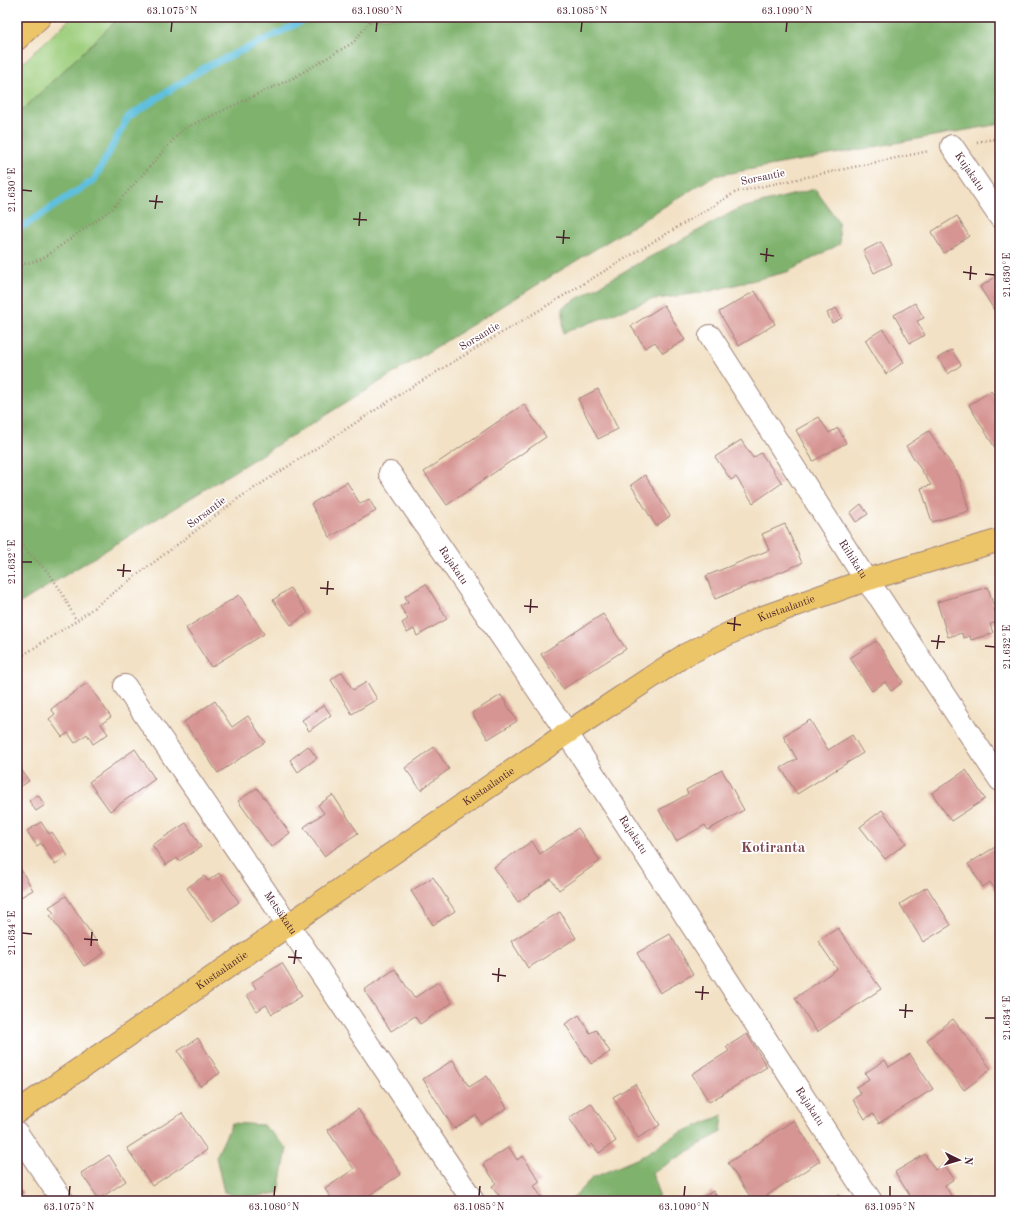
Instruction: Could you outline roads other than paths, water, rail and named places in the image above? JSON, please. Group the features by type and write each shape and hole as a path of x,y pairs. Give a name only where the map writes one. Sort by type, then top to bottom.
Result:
{"main road":[{"path":"17,39 40,17"},
{"name":"Kustaalantie","path":"17,1112 566,733 689,653 763,617 866,580 1000,540"}],"street":[{"name":"Kujakatu","path":"952,146 1000,218"},
{"name":"Riihikatu","path":"710,336 866,580 880,598 1000,780"},
{"name":"Rajakatu","path":"390,473 566,733 871,1201"},
{"name":"Metsäkatu","path":"125,686 288,925 473,1201"},
{"path":"17,1133 63,1201"}],"waterway":[{"path":"17,228 25,225 94,180 128,117 204,68 310,17"}],"district":[{"name":"Kotiranta","path":"773,848"}]}
